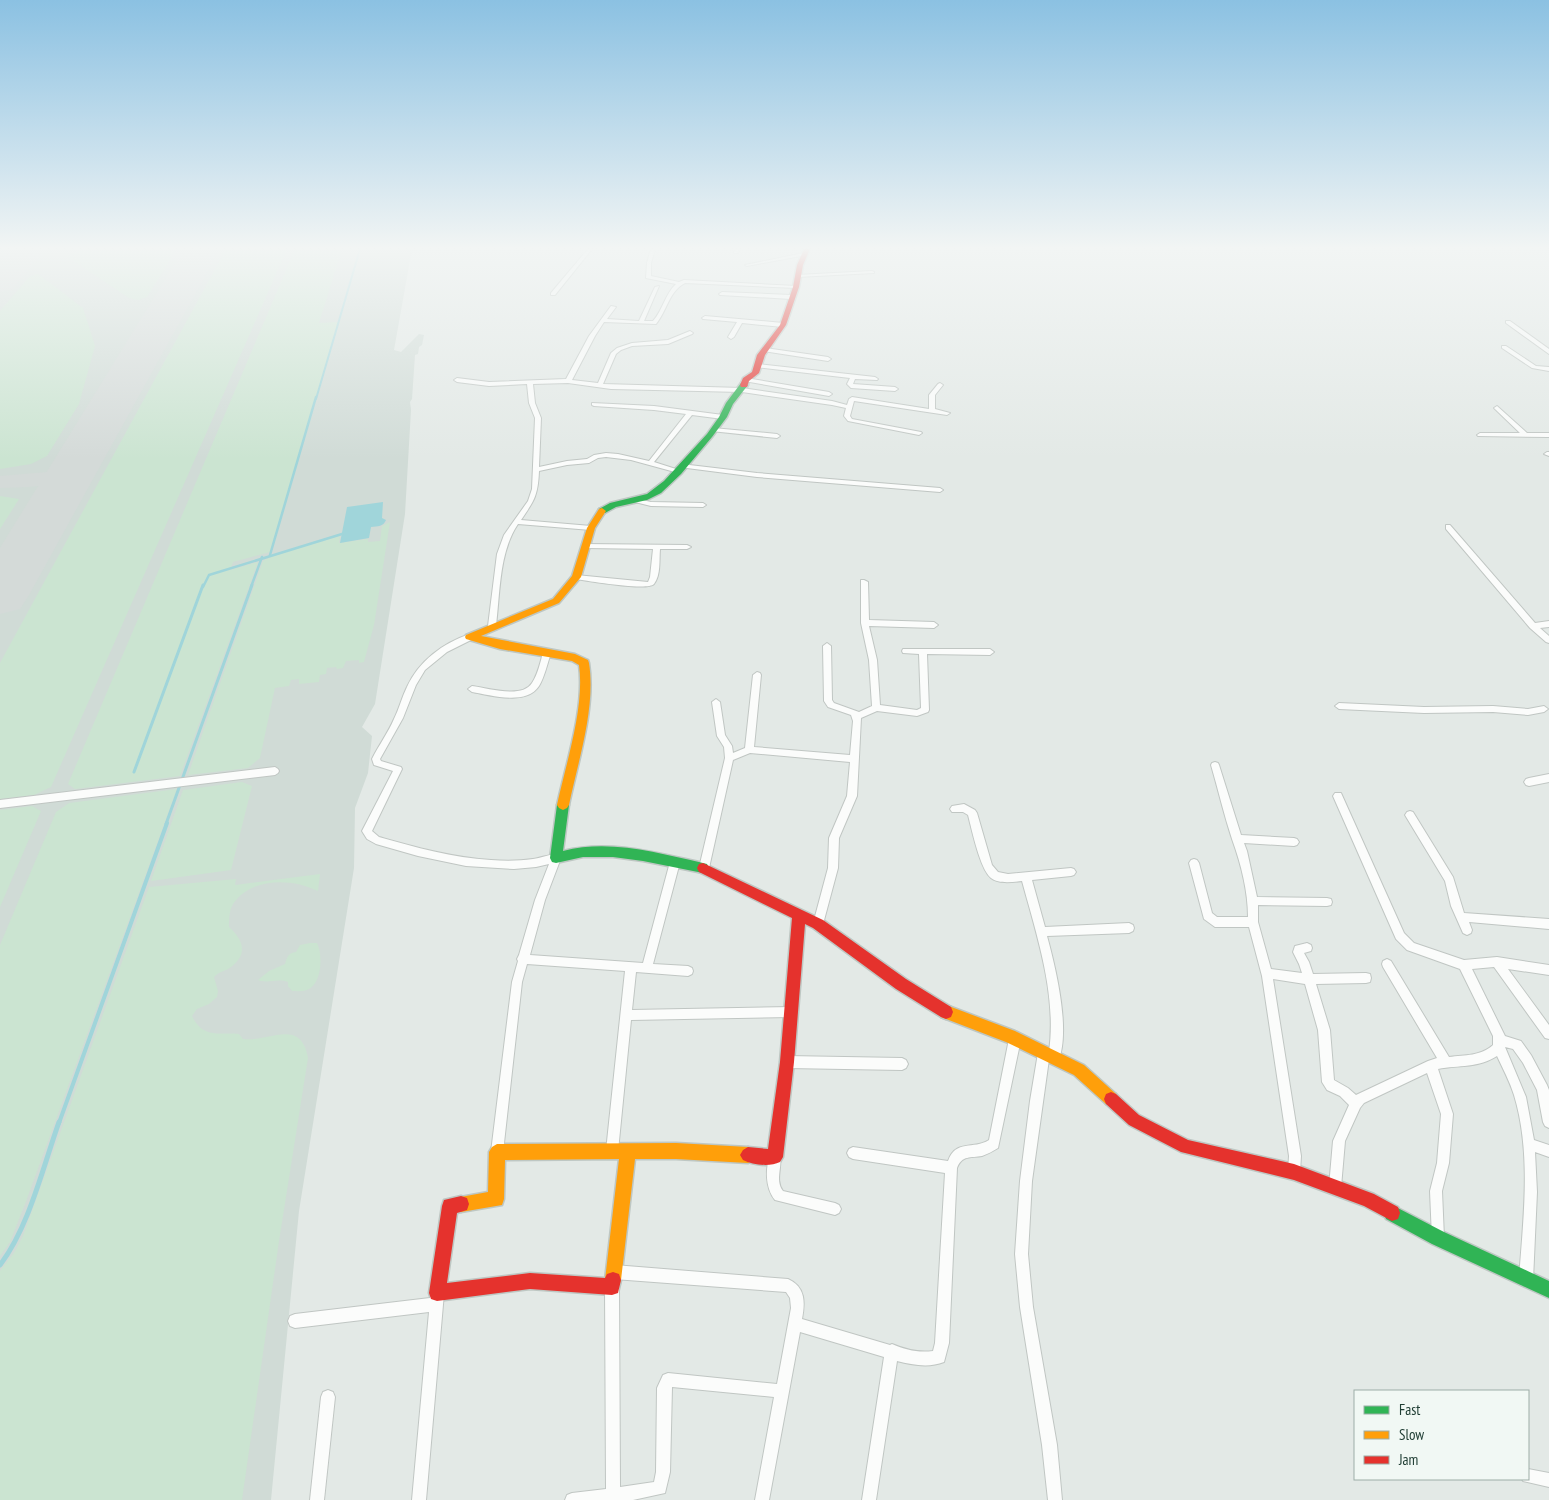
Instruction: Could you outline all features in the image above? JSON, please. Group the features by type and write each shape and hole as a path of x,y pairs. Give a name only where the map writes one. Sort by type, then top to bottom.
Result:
{"street":[{"path":"641,323 643,319"},
{"path":"568,381 592,336 605,320 641,323 656,321 657,319"},
{"path":"717,319 783,325"},
{"path":"785,319 783,325 765,350 755,372 729,404 723,418 666,485 649,496 604,509 598,515 591,528 576,577 556,602 492,626 441,651 420,670 412,684 399,718 376,759 377,764 383,767 398,769 368,831 370,836 376,840 424,854 472,862 517,865 534,864 582,852 604,851 704,868 818,924 901,984 946,1012 1015,1039 1079,1070 1134,1120 1186,1147 1294,1172 1368,1200 1438,1238 1548,1292"},
{"path":"731,337 740,321"},
{"path":"1508,322 1549,352"},
{"path":"600,385 614,353 618,349 628,346 671,342 690,333"},
{"path":"1504,346 1530,365 1547,370"},
{"path":"765,350 828,359"},
{"path":"758,366 875,379"},
{"path":"853,377 851,386 895,389"},
{"path":"457,380 477,384 568,381 600,385 743,387 829,394"},
{"path":"492,626 501,554 507,535 514,522 531,501 535,489 538,418 532,404 530,382"},
{"path":"932,410 932,395 940,385"},
{"path":"743,387 849,407"},
{"path":"919,433 850,420 847,416 852,399 947,413"},
{"path":"594,404 623,405 723,418"},
{"path":"1497,408 1525,435"},
{"path":"650,463 690,413"},
{"path":"713,430 777,436"},
{"path":"1480,435 1549,435"},
{"path":"536,470 568,463 589,462 593,456 618,455 679,469 940,490"},
{"path":"633,500 650,504 703,506"},
{"path":"514,522 591,528"},
{"path":"1448,526 1532,626 1549,640"},
{"path":"586,546 686,547"},
{"path":"576,577 650,584 654,576 657,547"},
{"path":"864,582 865,623 873,660 876,708"},
{"path":"865,623 934,625"},
{"path":"1532,626 1549,624"},
{"path":"418,1500 437,1298 450,1206 496,1199 497,1152 517,982 540,900 556,858 559,823 580,720 587,672 581,659 500,645 470,637"},
{"path":"818,924 833,868 834,838 852,796 857,716 851,710 831,705 828,702 828,646"},
{"path":"906,651 990,652"},
{"path":"857,716 876,708 918,713 925,710 923,651"},
{"path":"472,689 517,695 526,693 535,686 547,653"},
{"path":"749,750 757,675"},
{"path":"704,868 729,758 729,751 721,736 716,702"},
{"path":"1339,706 1424,710 1492,709 1528,712 1547,711"},
{"path":"729,758 749,750 854,759"},
{"path":"1215,765 1241,848 1253,901 1254,922 1267,976 1295,1156 1294,1172"},
{"path":"0,804 275,771"},
{"path":"1529,782 1549,778"},
{"path":"1338,796 1400,936 1411,947 1464,965 1497,962 1548,971"},
{"path":"955,808 968,809 972,813 992,873 999,878 1071,872"},
{"path":"1410,815 1443,865 1450,880 1460,917 1467,930"},
{"path":"1237,839 1294,842"},
{"path":"647,968 675,862"},
{"path":"1194,864 1208,916 1211,920 1215,922 1254,922"},
{"path":"1026,876 1041,932 1055,999 1057,1045 1049,1056 1034,1112 1021,1233 1023,1278 1033,1352 1053,1463 1055,1500"},
{"path":"1253,901 1327,902"},
{"path":"799,914 794,962 792,1012 773,1183 774,1190 780,1196 835,1209"},
{"path":"1460,917 1549,924"},
{"path":"1041,932 1129,928"},
{"path":"1307,948 1299,948 1298,952 1304,962 1324,1030 1328,1082 1331,1086 1344,1092 1356,1104"},
{"path":"522,959 688,971"},
{"path":"1497,962 1549,1034"},
{"path":"1386,964 1445,1061"},
{"path":"1464,965 1499,1034 1500,1044 1522,1102 1529,1144 1530,1186 1526,1280"},
{"path":"612,1151 632,966"},
{"path":"1267,976 1271,974 1308,979 1366,978"},
{"path":"626,1016 792,1012"},
{"path":"795,1324 892,1351 908,1358 923,1360 939,1357 951,1168 953,1160 959,1154 989,1148 994,1144 1015,1039"},
{"path":"1335,1188 1339,1141 1356,1104 1366,1096 1432,1065 1445,1061 1477,1061 1493,1054 1500,1044"},
{"path":"1500,1044 1517,1045 1527,1059 1543,1090 1549,1122"},
{"path":"787,1062 902,1064"},
{"path":"1432,1065 1433,1074 1447,1114 1443,1163 1436,1191 1438,1238"},
{"path":"1529,1144 1549,1151"},
{"path":"612,1496 612,1287 628,1151"},
{"path":"497,1152 685,1151 775,1157"},
{"path":"853,1153 951,1168"},
{"path":"614,1272 788,1286 796,1292 798,1298 795,1324 762,1500"},
{"path":"295,1321 530,1281 612,1287"},
{"path":"869,1500 892,1351"},
{"path":"572,1500 656,1490 661,1486 664,1388 668,1380 782,1391"},
{"path":"317,1500 328,1397"},
{"path":"1529,1476 1549,1480"}],"shaded area":[{"path":"0,319 400,319 394,350 401,352 419,334 424,335 418,354 415,355 412,399 410,402 405,514 375,704 362,727 372,736 368,773 355,808 354,868 299,1211 271,1500 0,1500"}],"green space":[{"path":"0,319 86,319 95,346 79,404 47,456 31,464 0,469"},
{"path":"188,319 256,319 51,787 34,795 0,799 0,663"},
{"path":"265,319 320,319 319,323 338,322 270,552 233,562 230,570 258,562 180,776 75,789 68,784"},
{"path":"0,496 19,499 0,529"},
{"path":"390,522 374,625 364,662 359,663 359,660 346,661 343,668 327,668 326,674 320,675 319,682 299,684 299,679 291,680 289,686 275,688 260,758 248,768 188,775 263,561 274,555 340,536 339,543 368,539 368,542 380,541 382,526"},
{"path":"242,782 252,786 231,870 151,881 183,790"},
{"path":"177,789 25,1204 10,1242 0,1256 0,945 56,812 69,803"},
{"path":"32,806 41,811 0,907 0,810"},
{"path":"320,874 318,891 296,884 272,882 250,889 241,895 233,904 229,927 241,943 242,948 239,959 228,969 214,977 218,991 217,997 209,1004 197,1009 192,1016 196,1023 206,1031 239,1034 243,1039 283,1034 291,1035 299,1038 308,1058 279,1241 242,1500 0,1500 0,1271 14,1253 23,1236 149,887 236,879 235,885"},
{"path":"317,943 321,961 317,981 309,989 292,991 288,986 288,982 258,980 269,971 285,964 288,956 296,952 300,945"}],"water":[{"path":"383,502 382,518 386,520 382,525 371,527 369,538 340,543 347,507"}],"waterway":[{"path":"316,399 339,319"},
{"path":"270,555 316,397"},
{"path":"261,559 342,534"},
{"path":"203,587 209,575 261,559"},
{"path":"251,587 261,559"},
{"path":"134,772 203,585"},
{"path":"166,824 252,585"},
{"path":"59,1123 167,823"},
{"path":"0,1265 10,1250 27,1215 59,1122"}],"taxiway":[{"path":"0,482 49,478 76,466"}],"runway":[{"path":"0,595 161,319"}],"traffic: fast":[{"path":"602,511 607,507 638,500 658,491 689,460 709,436 744,385"},
{"path":"563,805 556,858 583,852 628,853 703,868"},
{"path":"1392,1213 1438,1238 1549,1290"}],"traffic: slow":[{"path":"470,637 556,601 576,577 591,528 602,511"},
{"path":"470,637 500,645 575,658 584,663 586,675 585,691 563,805"},
{"path":"946,1012 1010,1036 1079,1070 1111,1099"},
{"path":"461,1204 496,1199 497,1152 628,1151"},
{"path":"613,1280 628,1151 676,1151 748,1155"}],"traffic: jam":[{"path":"744,385 746,380 755,373 761,355 783,325 785,319"},
{"path":"703,868 818,924 901,984 946,1012"},
{"path":"748,1155 775,1157 787,1062 799,914"},
{"path":"1111,1099 1134,1120 1186,1147 1294,1172 1368,1200 1392,1213"},
{"path":"461,1204 450,1206 437,1293 530,1281 612,1287 613,1280"}]}
